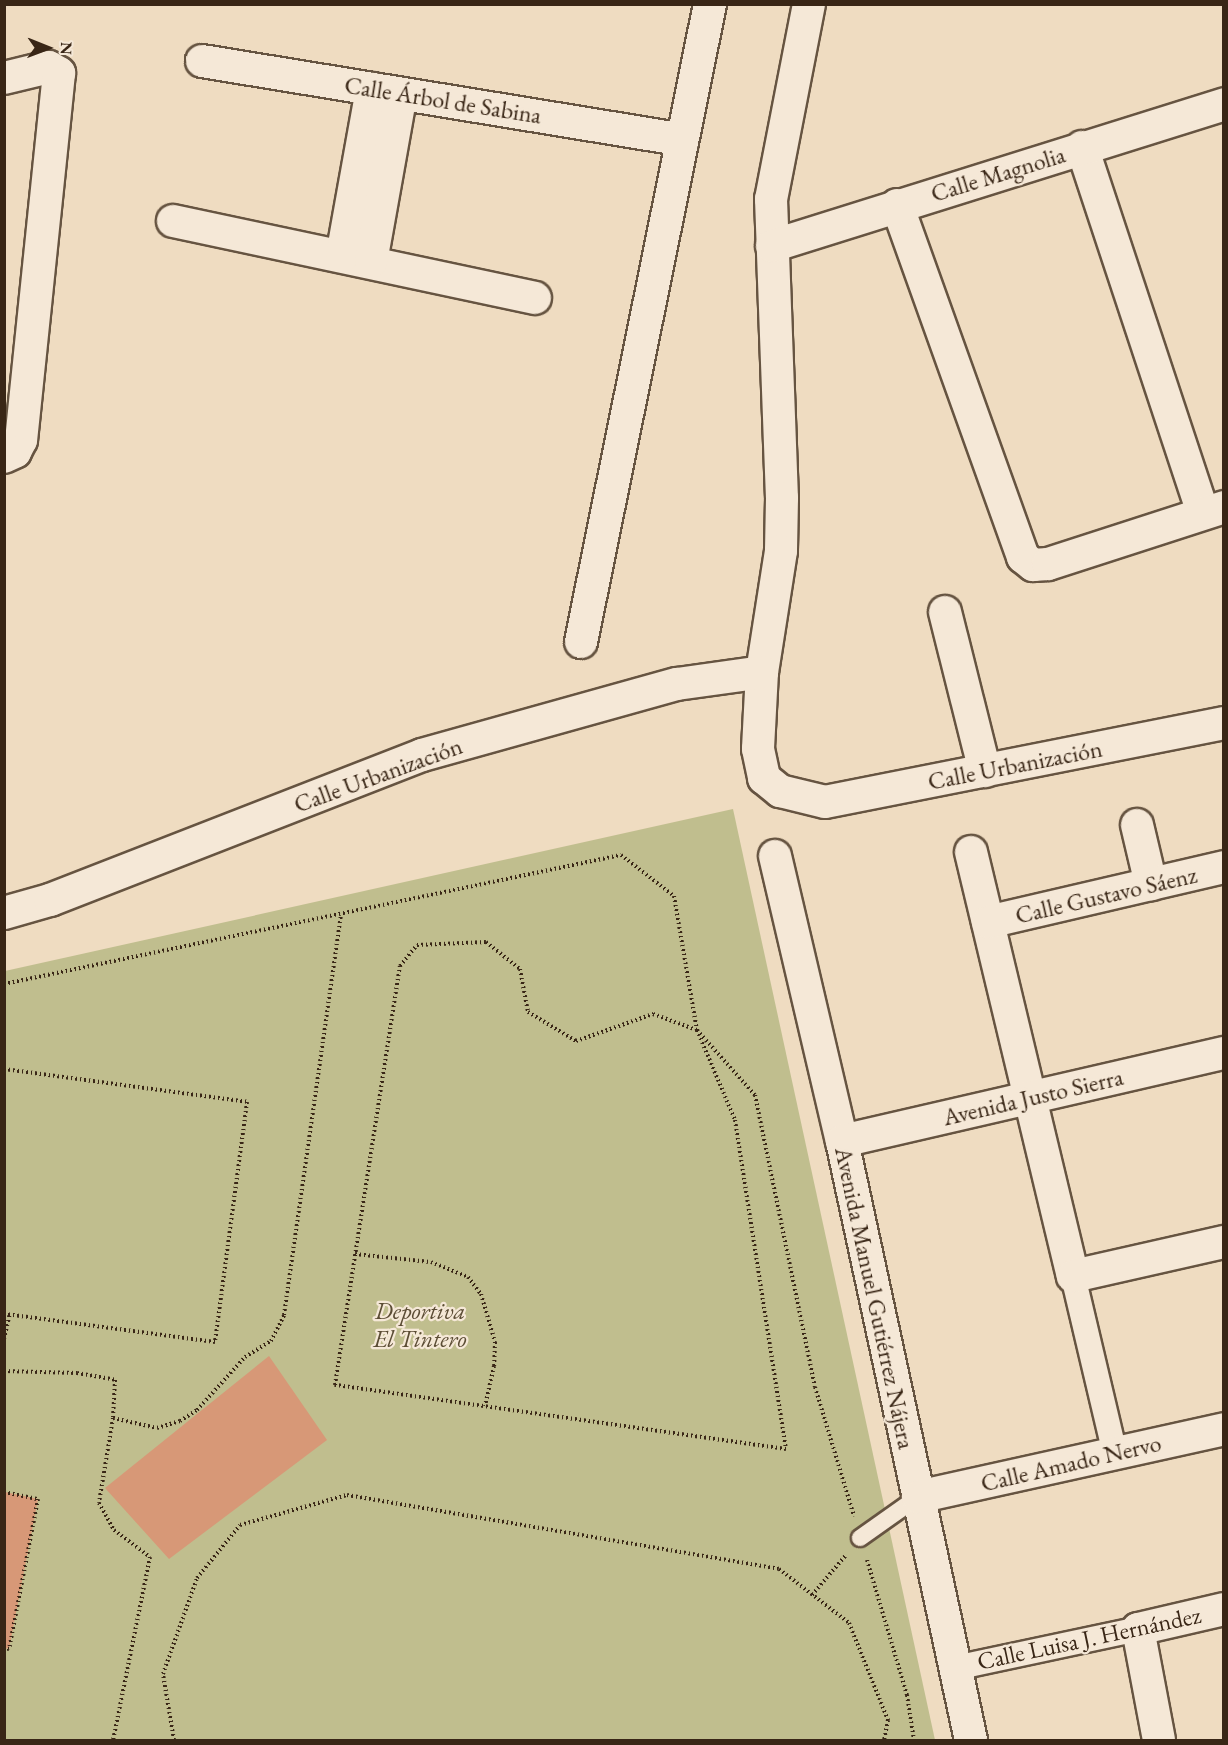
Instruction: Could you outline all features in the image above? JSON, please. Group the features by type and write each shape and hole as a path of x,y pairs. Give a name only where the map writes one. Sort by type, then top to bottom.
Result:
{"street":[{"path":"581,642 710,4"},
{"name":"Calle Urbanización","path":"809,4 771,199 783,498 781,551 762,672 758,750 764,778 780,791 805,798 845,800 1224,723"},
{"name":"Calle Árbol de Sabina","path":"202,61 683,140"},
{"path":"4,78 49,67 59,73 21,440 15,452 4,457"},
{"path":"357,259 387,91"},
{"name":"Calle Magnolia","path":"772,246 1224,104"},
{"path":"897,205 1023,557 1033,565 1048,564 1213,510 1082,147"},
{"path":"172,221 535,298"},
{"path":"945,612 985,771"},
{"name":"Calle Urbanización","path":"4,913 50,900 422,755 677,684 762,672"},
{"path":"1137,825 1151,884"},
{"path":"971,852 1115,1454"},
{"name":"Avenida Manuel Gutiérrez Nájera","path":"775,856 842,1141 971,1740"},
{"name":"Calle Gustavo Sáenz","path":"988,922 1224,867"},
{"name":"Avenida Justo Sierra","path":"842,1141 1224,1053"},
{"path":"1073,1276 1224,1242"},
{"name":"Calle Amado Nervo","path":"918,1497 1224,1429"},
{"name":"Calle Luisa J. Hernández","path":"955,1668 1224,1609"},
{"path":"1138,1629 1160,1740"}],"lane":[{"path":"860,1538 918,1497"}],"path":[{"path":"4,984 621,855 674,896 697,1030 735,1120 786,1449 335,1385 400,966 417,945 486,942 520,969 528,1012 576,1041 653,1014 697,1030 755,1095 815,1388 907,1695 914,1740"},
{"path":"113,1418 157,1428 180,1421 197,1410 245,1357 271,1341 284,1315 341,914"},
{"path":"4,1069 247,1102 215,1342 7,1314 4,1339"},
{"path":"355,1254 431,1262 468,1277 481,1294 495,1342 494,1365 485,1406"},
{"path":"4,1371 77,1373 115,1380 113,1418 99,1503 114,1530 150,1557 113,1740"},
{"path":"4,1492 38,1499 9,1649 4,1648"},
{"path":"174,1740 163,1674 197,1578 240,1525 347,1496 779,1569 849,1623 888,1720 884,1740"},
{"path":"812,1595 860,1538"}],"green space":[{"name":"Deportiva El Tintero","path":"733,809 935,1740 5,1740 5,971"}],"building":[{"path":"269,1356 327,1440 169,1559 105,1488"},
{"path":"5,1492 38,1499 9,1649 5,1648"}]}
